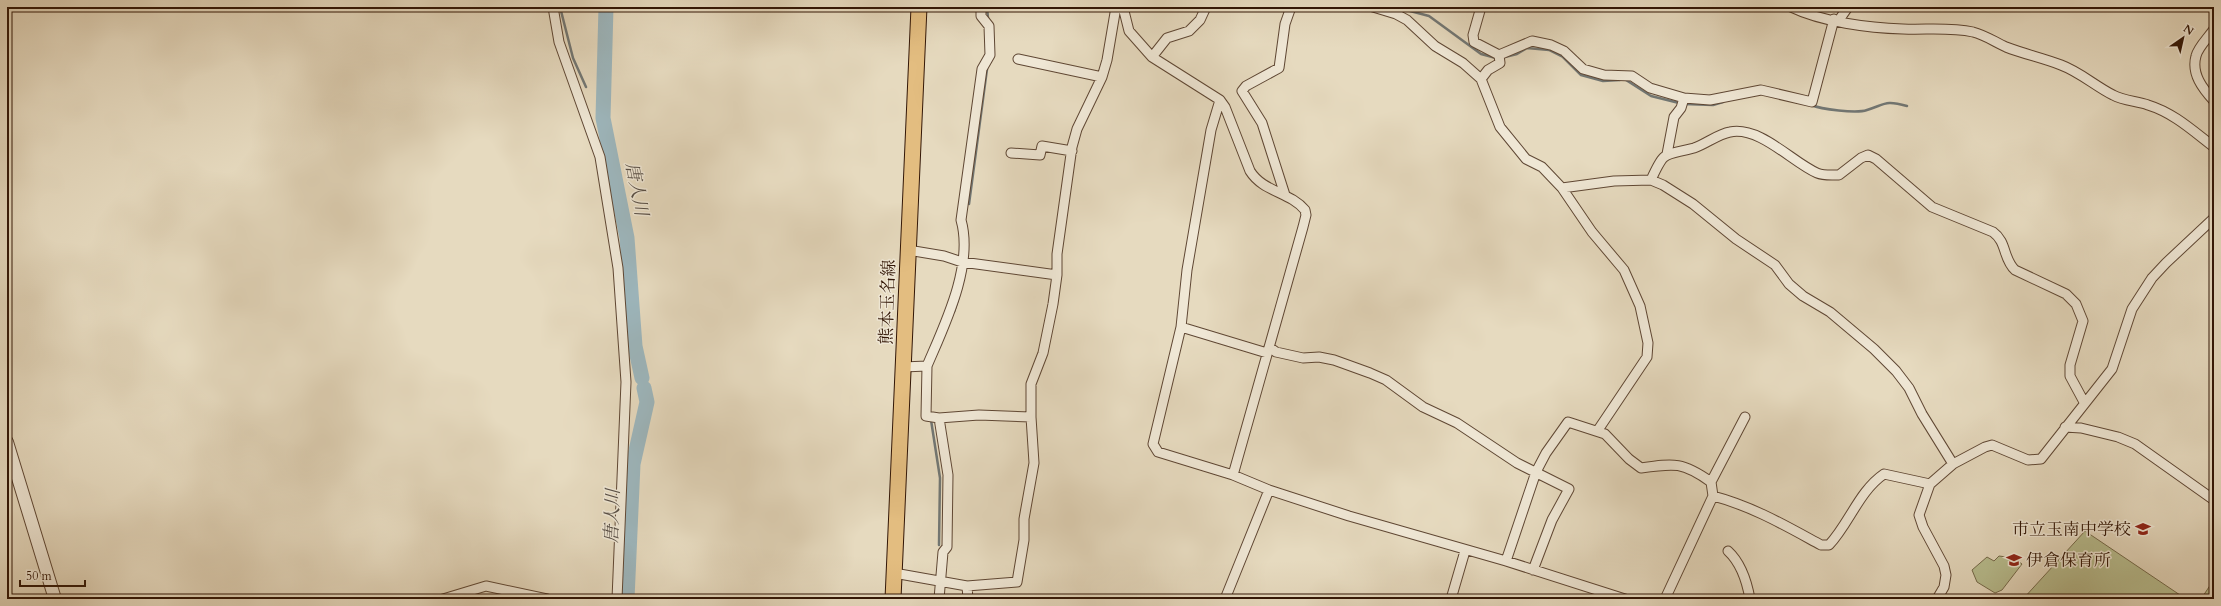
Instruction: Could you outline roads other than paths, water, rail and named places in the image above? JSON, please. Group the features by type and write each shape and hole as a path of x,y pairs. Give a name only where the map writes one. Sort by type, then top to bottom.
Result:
{"main road":[{"name":"熊本玉名線","path":"893,599 919,7"}],"street":[{"path":"553,7 559,42 600,157 618,268 626,382 617,599"},
{"path":"981,7 981,16 989,26 990,55 982,69 961,220 964,232 962,262 953,306 927,366 926,416 979,415 1031,417"},
{"path":"894,573 967,586 1017,582 1024,540 1024,519 1034,463 1031,417 1031,384 1043,353 1057,275 1056,254 1072,151 1077,129 1102,77 1107,60 1116,7"},
{"path":"1123,7 1129,31 1152,57 1220,100 1225,106 1250,171 1255,179 1269,190 1285,195 1301,205 1306,215 1233,475"},
{"path":"1152,57 1167,38 1189,30 1200,20 1206,7"},
{"path":"1285,195 1262,123 1242,91 1246,86 1279,68 1285,24 1291,7"},
{"path":"1373,7 1396,14 1407,20 1435,46 1463,63 1481,79 1500,127 1526,159 1542,167 1562,188 1592,232 1624,270 1640,306 1648,343 1647,357 1598,430"},
{"path":"1481,7 1473,35 1474,42 1499,58"},
{"path":"1790,7 1805,14 1903,30 1940,28 1966,31 1987,36 2029,55 2061,65 2078,73 2115,96 2148,105 2176,118 2214,147"},
{"path":"1499,58 1532,41 1551,45 1564,51 1582,69 1604,75 1632,76 1650,88 1683,102 1710,100 1761,90 1812,102 1836,20 1848,7"},
{"path":"2214,29 2196,55 2196,72 2200,85 2214,101"},
{"path":"1481,79 1488,70 1500,63 1499,58"},
{"path":"1018,59 1102,77"},
{"path":"1220,100 1211,130 1187,270 1181,327 1153,444 1158,452 1233,475 1269,490 1465,551 1506,561 1625,599"},
{"path":"1667,154 1674,117 1683,102"},
{"path":"1651,180 1660,161 1667,154 1694,147 1730,132 1743,132 1759,137 1818,174 1839,175 1861,158 1868,155 1876,159 1932,207 1993,232 2000,237 2004,244 2009,264 2015,270 2066,294 2076,304 2083,321 2070,365 2070,376 2084,402"},
{"path":"1011,153 1040,155 1042,146 1072,151"},
{"path":"1562,188 1614,181 1651,180 1663,184 1693,204 1736,239 1774,265 1789,284 1803,296 1830,312 1874,349 1896,371 1909,388 1922,414 1953,464"},
{"path":"1937,599 1944,587 1946,575 1944,566 1923,527 1919,514 1930,484 1953,464 1985,447 1992,445 2028,460 2041,459 2084,402 2112,369 2132,309 2152,278 2214,218"},
{"path":"908,250 944,256 962,262 1057,275"},
{"path":"1181,327 1303,358 1319,357 1334,360 1370,373 1386,380 1423,407 1457,423 1517,463 1569,489 1552,520 1533,570"},
{"path":"903,367 927,366"},
{"path":"935,417 948,476 947,547 943,552 942,581 939,599"},
{"path":"1665,599 1713,496 1711,482 1745,417"},
{"path":"1506,561 1536,472 1546,453 1568,422 1598,430 1605,434 1629,459 1641,468 1673,464 1686,466 1711,482"},
{"path":"2065,427 2081,428 2118,437 2135,444 2214,500"},
{"path":"7,442 55,599"},
{"path":"1713,496 1763,513 1821,545 1829,545 1867,490 1884,474 1930,484"},
{"path":"1225,599 1269,490"},
{"path":"1451,599 1465,551"},
{"path":"1728,551 1734,556 1737,565 1746,578 1750,599"},
{"path":"444,599 486,586 547,599"},
{"path":"967,586 968,599"}],"waterway":[{"path":"560,7 573,58 586,87"},
{"name":"唐人川","path":"606,7 603,118 627,238 635,346 642,378"},
{"path":"987,7 988,18"},
{"path":"1395,7 1429,16 1481,54 1496,58"},
{"path":"1501,58 1517,54 1527,48 1549,50 1563,57 1581,75 1603,81 1620,80"},
{"path":"969,204 987,69"},
{"path":"1626,80 1651,96 1679,103"},
{"path":"1684,104 1713,105 1723,102"},
{"path":"1811,105 1847,111 1862,111 1890,103 1907,106"},
{"path":"954,312 959,296"},
{"name":"唐人川","path":"627,599 633,464 647,402 644,388"},
{"path":"931,420 940,478 939,545"}],"place":[{"name":"市立玉南中学校","path":"2143,529"},
{"name":"伊倉保育所","path":"2014,560"}]}
